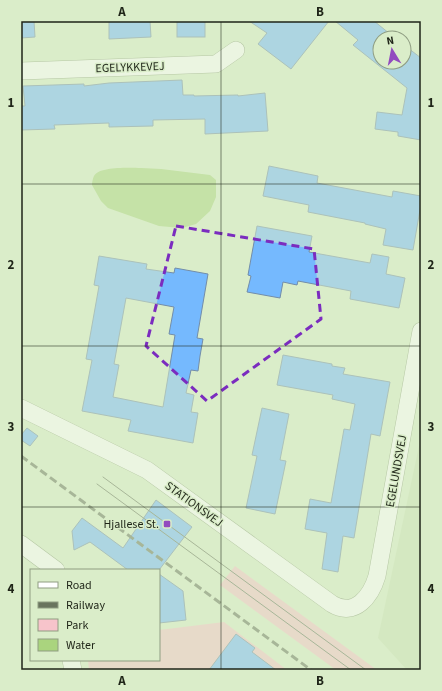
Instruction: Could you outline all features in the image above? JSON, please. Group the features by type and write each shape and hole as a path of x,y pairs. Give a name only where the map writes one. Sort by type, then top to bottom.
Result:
{"street":[{"name":"EGELYKKEVEJ","path":"21,71 216,64 236,50"},
{"name":"EGELUNDSVEJ","path":"358,605 365,600 371,591 377,576 421,331"},
{"name":"STATIONSVEJ","path":"21,408 147,470 337,608 344,609 358,605"},
{"path":"21,544 55,569"}],"highlighted area":[{"path":"176,226 314,249 321,319 207,401 146,346"}],"shaded area":[{"path":"421,437 421,670 407,670 378,638"}],"green space":[{"path":"235,566 377,670 336,670 220,585"},
{"path":"224,622 287,670 89,670 88,661 160,661 160,630"}],"water":[{"path":"116,168 141,168 210,175 216,180 216,197 210,211 196,224 182,228 159,226 108,208 101,201 92,185 94,176 102,171"}],"building":[{"path":"21,21 34,21 35,37 21,38"},
{"path":"109,21 150,21 151,37 109,39"},
{"path":"177,21 205,21 205,37 177,37"},
{"path":"249,21 329,21 291,69 258,44 267,33"},
{"path":"335,21 374,21 385,30 372,30 372,60 353,45 358,40"},
{"path":"412,51 421,58 421,140 398,136 398,132 375,129 377,112 402,115 407,88 384,70 412,70"},
{"path":"182,80 183,95 238,96 265,93 268,131 205,134 205,119 153,120 153,126 109,127 109,123 54,125 55,129 21,130 21,106 25,106 23,86 84,84 84,86 109,83"},
{"path":"269,166 318,176 317,183 392,197 393,191 421,196 413,250 383,245 386,229 365,223 308,212 309,205 263,196"},
{"path":"257,226 312,236 309,252 370,263 372,254 389,257 386,274 405,278 399,308 350,299 351,291 298,281 297,285 283,282 280,298 247,292 251,276 248,275"},
{"path":"99,256 147,264 146,269 174,273 175,268 208,274 197,338 203,339 198,371 191,370 186,393 194,395 191,412 198,413 193,443 128,431 131,420 82,411 92,360 86,359 99,286 94,285","holes":["126,298 174,307 169,334 175,335 163,407 113,397 119,365 114,364"]},
{"path":"283,355 332,364 332,366 345,368 343,374 390,382 380,436 371,434 354,538 343,536 338,572 322,569 327,533 305,529 310,499 331,503 344,429 350,430 355,404 332,399 333,395 277,385"},
{"path":"262,408 289,414 280,460 286,461 275,514 246,508 257,456 252,455"},
{"path":"27,428 38,436 30,446 21,440 21,435"},
{"path":"156,500 192,527 160,569 127,569 90,542 74,550 72,531 82,518 123,548"},
{"path":"160,575 183,591 186,620 160,623"},
{"path":"236,634 255,648 252,652 276,670 209,670"}],"tram line":[{"path":"103,477 366,670"},
{"path":"97,484 351,670"}],"railway":[{"path":"21,456 311,670"}],"place":[{"name":"Hjallese St.","path":"167,524"}]}
